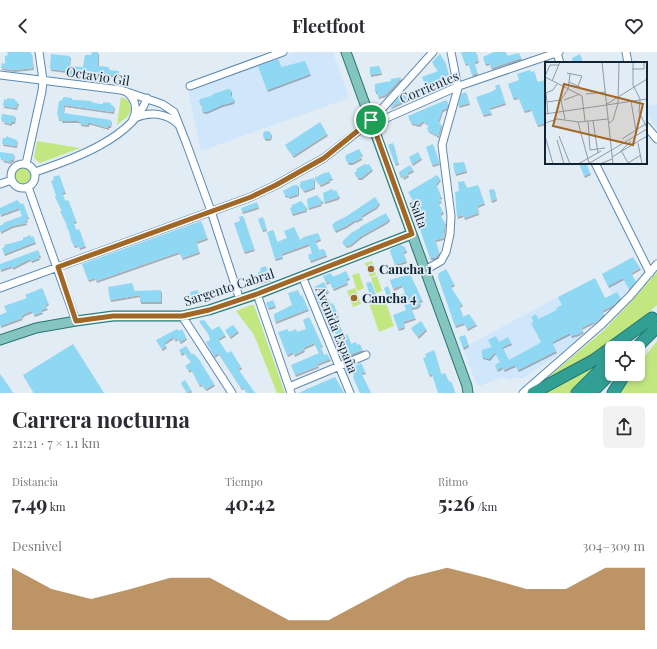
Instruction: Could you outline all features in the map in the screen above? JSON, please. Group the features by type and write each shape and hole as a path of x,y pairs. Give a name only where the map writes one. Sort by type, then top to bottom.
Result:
{"highway":[{"path":"630,341 655,319"},
{"path":"641,341 655,319"},
{"path":"533,393 594,360 655,319"},
{"path":"645,349 657,334"},
{"path":"577,393 605,365"},
{"path":"591,393 605,379"},
{"path":"613,393 621,381"}],"main road":[{"name":"Salta","path":"346,52 467,389 473,393"},
{"name":"Sargento Cabral","path":"0,340 36,328 76,321 113,316 182,316 209,310 257,294 412,234"}],"street":[{"path":"26,164 42,80 39,52"},
{"path":"190,86 283,52"},
{"path":"371,120 433,52"},
{"path":"425,270 441,261 446,252 450,234 451,216 442,145 458,87 451,52"},
{"path":"558,52 560,62"},
{"name":"Corrientes","path":"0,288 251,197 324,158 371,120 382,120 458,87 558,52"},
{"path":"626,52 628,62"},
{"name":"Octavio Gil","path":"0,75 122,90 147,98 172,111 189,148 240,300"},
{"path":"122,90 130,95 135,103 135,113 132,120"},
{"path":"35,172 67,161 107,140 142,110 147,98"},
{"path":"132,120 144,115 158,114 169,118 181,128"},
{"path":"647,127 657,139"},
{"path":"26,164 31,166 35,172 34,181 28,187 17,186 12,180 13,169 18,165 26,164"},
{"path":"596,164 650,273"},
{"path":"0,184 12,180"},
{"path":"28,187 58,267 76,321"},
{"path":"523,393 602,324 657,264"},
{"name":"Avenida España","path":"302,276 350,393"},
{"path":"257,294 290,390 339,366 366,355"},
{"path":"182,316 232,393"}],"shaded area":[{"path":"295,52 333,52 349,98 201,151 188,91"},
{"path":"657,104 657,129 647,114 647,106"},
{"path":"616,266 629,289 617,302 602,274"},
{"path":"558,297 580,337 562,352 522,379 517,377 510,380 502,377 480,386 476,383 463,348"}],"green space":[{"path":"121,97 129,101 131,110 128,116 117,125"},
{"path":"37,141 80,148 40,163 34,158"},
{"path":"23,167 29,170 32,176 29,182 23,185 17,182 14,176 17,170"},
{"name":"Cancha 1","path":"372,261 376,275 370,277 365,263"},
{"path":"657,272 657,305 613,341 605,341 605,347 593,356 539,385 604,330"},
{"path":"359,273 364,288 357,291 352,275"},
{"path":"377,276 382,291 376,293 371,278"},
{"name":"Cancha 4","path":"355,288 361,304 353,307 347,291"},
{"path":"383,294 394,326 379,332 368,300"},
{"path":"254,305 285,393 277,393 254,335 236,311"},
{"path":"657,341 657,393 619,393 627,381 645,381 645,356"},
{"path":"603,359 570,393 538,393"}],"building":[{"path":"7,52 31,52 33,68 14,70 1,68 2,63 5,64 5,56 8,55"},
{"path":"92,52 98,52 98,66 109,67 108,70 119,71 118,76 100,74 99,79 94,79 72,76 66,74 66,71 50,69 51,54 70,56 69,66 83,67 85,55 91,55"},
{"path":"461,52 476,52 478,61 474,62 477,73 472,75 468,63 465,64"},
{"path":"494,52 506,52 507,56 519,53 521,58 491,68 489,63 485,64 483,57"},
{"path":"440,54 445,62 450,81 389,108 399,97 426,87 422,77 438,71 432,62"},
{"path":"580,54 582,62 573,62 572,58"},
{"path":"278,59 281,67 305,61 310,74 267,90 258,66"},
{"path":"379,66 381,73 370,75 370,67"},
{"path":"530,70 531,72 534,71 537,82 545,80 545,123 537,125 531,109 524,111 518,97 513,98 508,84 519,80 517,74"},
{"path":"402,77 385,95 378,97 377,92 375,92 375,84"},
{"path":"499,84 505,103 489,108 491,113 483,115 476,97 491,92 496,89 495,86"},
{"path":"228,89 231,90 231,96 234,99 233,102 206,112 202,111 202,105 199,102 200,99"},
{"path":"466,92 469,103 458,106 461,94"},
{"path":"64,97 72,98 72,100 92,101 91,102 100,104 103,104 103,102 111,103 111,105 114,106 113,112 64,105 63,113 111,120 110,126 108,126 108,128 91,123 88,123 88,125 80,124 78,121 61,121 61,119 58,119 59,116 57,115 59,101 61,101"},
{"path":"7,98 15,99 15,101 18,102 16,108 3,106 4,99 7,100"},
{"path":"446,100 448,103 447,108 442,110 438,122 441,124 438,136 427,129 429,125 423,121 419,125 411,123 408,116"},
{"path":"2,114 15,116 14,122 11,122 11,124 3,122 4,120 1,120"},
{"path":"320,122 327,134 293,156 285,145"},
{"path":"265,131 269,131 271,135 269,139 265,139 263,137 263,133"},
{"path":"6,136 17,140 16,146 2,144 3,138 6,138"},
{"path":"393,143 398,163 395,164 388,145"},
{"path":"433,144 439,163 432,165 426,147"},
{"path":"359,149 362,154 360,155 361,158 352,163 348,163 345,158 346,155"},
{"path":"0,152 14,154 13,160 10,162 2,160 3,159 0,158"},
{"path":"418,152 421,158 412,164 409,157"},
{"path":"464,162 466,171 455,174 453,163"},
{"path":"365,164 369,164 372,169 361,178 358,178 354,173 357,171 356,169"},
{"path":"579,164 586,164 590,173 584,176"},
{"path":"410,165 413,170 407,173 408,175 403,178 402,175 400,176 399,172"},
{"path":"329,172 332,178 320,185 314,178 324,173"},
{"path":"59,175 65,192 62,193 65,201 68,200 76,221 73,222 76,230 79,229 85,246 79,248 78,245 74,246 71,240 67,225 60,211 62,211 55,197 56,195 51,181 54,180 53,177"},
{"path":"437,175 440,179 436,184 441,197 439,198 441,201 438,202 443,212 440,214 444,222 445,221 443,238 435,240 439,253 435,258 430,258 410,201 413,200 408,192"},
{"path":"314,178 314,187 304,191 299,185 301,184 300,182"},
{"path":"464,181 467,188 478,185 484,203 477,206 478,213 464,218 463,215 457,217 455,192 459,191 458,182"},
{"path":"294,185 298,185 298,194 289,197 287,195 285,196 283,191"},
{"path":"332,189 334,191 336,190 339,196 324,202 323,193"},
{"path":"494,189 496,199 491,201 489,190"},
{"path":"317,195 323,202 308,208 307,199"},
{"path":"375,197 379,203 376,207 361,216 362,218 356,221 355,220 335,231 332,225 335,222 347,216"},
{"path":"17,200 21,204 23,203 28,217 25,221 26,223 12,226 0,232 0,226 4,224 3,223 22,216 19,208 0,215 0,208"},
{"path":"301,201 307,208 305,208 306,210 292,214 290,208 292,205"},
{"path":"257,202 258,207 242,212 241,208"},
{"path":"386,213 389,219 386,222 361,236 350,245 346,246 342,242 360,227"},
{"path":"243,216 254,249 244,252 234,223 240,221 239,217"},
{"path":"263,217 266,229 262,230 258,219"},
{"path":"201,221 207,238 196,242 199,252 182,258 179,252 96,281 95,278 88,280 82,264"},
{"path":"294,227 300,240 304,237 318,233 320,239 315,241 319,250 324,249 326,255 310,261 308,255 312,253 309,244 281,254 282,257 275,259 267,232 273,230 277,242 287,238 284,231"},
{"path":"30,235 31,237 33,236 35,242 4,254 2,248 5,247 4,245 23,240 23,238"},
{"path":"400,245 405,247 406,251 403,252 406,261 395,265 390,251 391,249"},
{"path":"38,250 40,256 38,256 39,258 31,261 30,259 12,268 12,266 0,270 0,264"},
{"path":"633,257 640,268 631,273 636,282 629,289 623,278 608,286 602,274"},
{"path":"266,266 270,279 260,282 258,272 261,271 260,268"},
{"path":"446,269 454,284 450,286 462,304 459,306 463,317 469,314 476,324 467,329 464,323 455,326 438,277 439,273"},
{"path":"346,271 349,278 346,279 347,283 333,289 329,281 326,283 323,276 331,273 333,277"},
{"path":"410,274 422,300 419,301 420,304 417,307 411,308 415,318 403,322 404,327 398,329 393,315 406,310 401,295 405,293 402,285 393,289 390,280"},
{"path":"595,278 605,298 617,292 620,298 615,304 602,311 604,314 595,324 593,322 581,328 583,331 578,334 571,336 570,333 552,342 556,351 518,370 515,365 504,370 502,367 497,370 495,365 500,362 495,352 489,359 482,357 482,350 492,347 488,340 496,336 499,342 508,337 511,343 502,347 509,360 540,343 541,341 531,323 534,322 531,317 536,314 538,319 557,310 556,308 562,305 558,297"},
{"path":"324,282 328,291 325,293 331,304 333,303 338,316 336,317 344,336 347,334 351,344 356,342 357,345 360,344 362,350 346,356 324,309 322,310 315,294 317,293 314,287"},
{"path":"371,282 375,294 370,295 366,283"},
{"path":"132,283 134,291 161,290 161,302 140,302 140,295 110,300 108,287"},
{"path":"388,286 392,298 388,299 384,288"},
{"path":"42,288 48,303 45,305 47,308 34,315 32,311 24,314 21,317 22,318 0,326 0,315 7,312 4,306 27,298 25,295"},
{"path":"198,290 199,299 192,301 190,292"},
{"path":"298,290 300,296 302,295 308,309 275,322 274,314 292,305 288,293"},
{"path":"273,300 275,306 268,308 266,303"},
{"path":"309,317 322,345 320,346 324,355 327,354 330,359 317,364 318,366 295,375 291,365 319,353 314,343 303,348 304,350 294,355 293,352 287,355 278,332 288,329 289,332 296,329 297,332 306,329 303,320"},
{"path":"204,320 212,330 219,326 225,335 218,339 227,353 231,351 241,367 238,369 255,393 247,393 243,387 241,388 218,353 214,356 206,342 210,340 208,333 199,321"},
{"path":"421,321 426,329 418,337 411,328"},
{"path":"233,325 238,331 230,337 225,330"},
{"path":"177,329 179,331 182,329 186,338 180,342 177,338 175,340 173,337 164,343 166,346 162,349 156,340"},
{"path":"465,335 468,345 463,348 459,337"},
{"path":"73,344 104,393 34,393 23,375"},
{"path":"186,346 192,355 193,353 198,358 214,384 206,389 201,384 199,385 191,369 189,371 185,366 191,362 184,352 181,354 179,350"},
{"path":"434,350 441,374 445,373 449,382 451,381 455,393 438,393 432,374 429,375 423,358 426,357 425,354"},
{"path":"361,363 365,372 361,373 371,393 360,393 353,377 351,368"},
{"path":"0,374 10,388 13,393 0,393"},
{"path":"335,377 344,393 299,393 307,389"},
{"path":"185,380 191,390 187,393 181,383"}],"place":[{"name":"Cancha 1","path":"371,269"},
{"name":"Cancha 4","path":"354,298"}],"route":[{"path":"371,120 412,234 257,294 191,315 113,316 76,321 58,267 251,197 324,158 371,120"}]}
